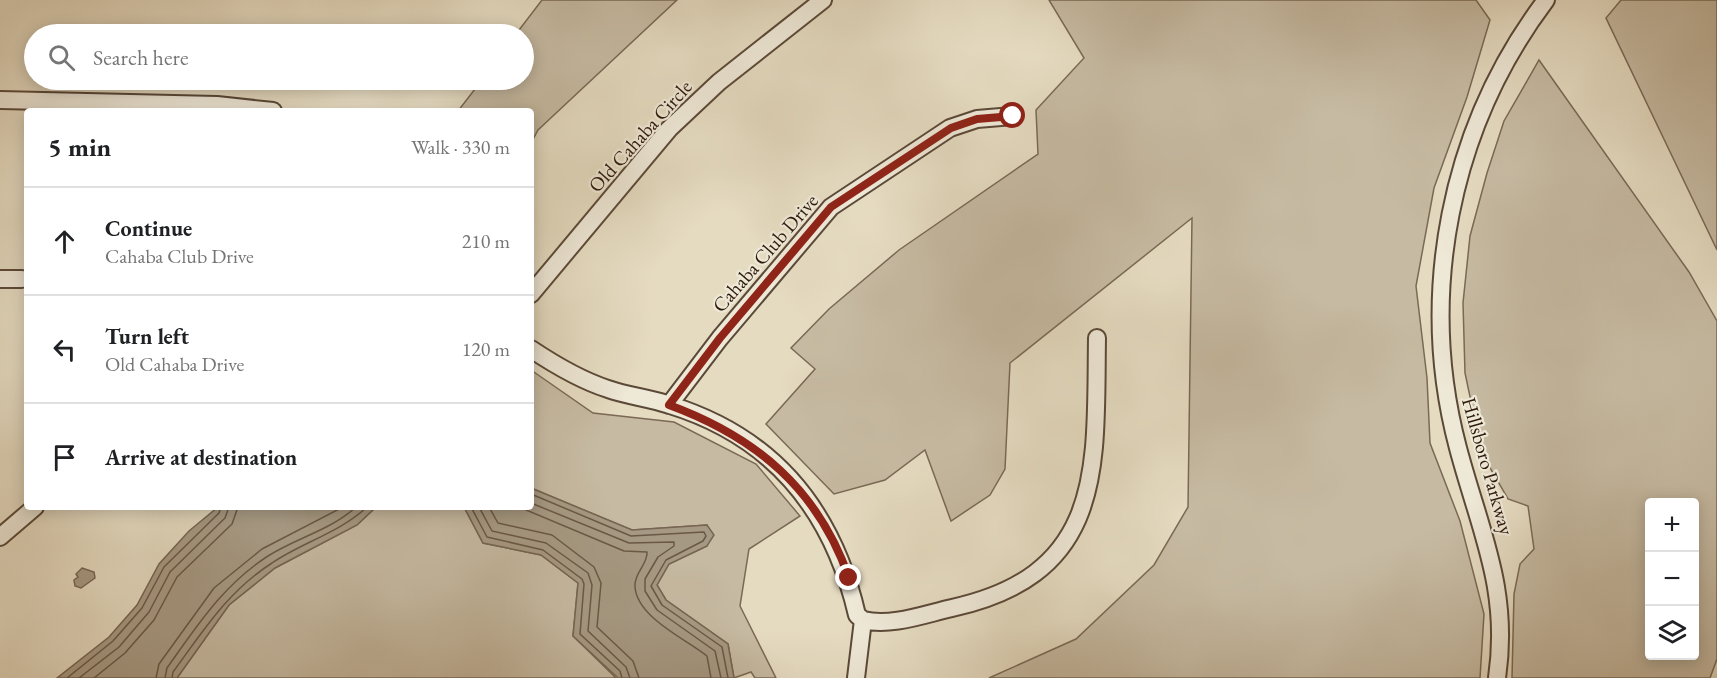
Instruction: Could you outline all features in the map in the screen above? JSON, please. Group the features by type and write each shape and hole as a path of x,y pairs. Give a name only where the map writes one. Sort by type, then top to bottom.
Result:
{"street":[{"name":"Old Cahaba Circle","path":"534,290 690,107 823,0"},
{"name":"Hillsboro Parkway","path":"1497,678 1501,633 1498,591 1488,544 1459,450 1445,392 1440,333 1440,289 1451,210 1480,114 1503,67 1546,0"},
{"path":"0,100 217,105 245,108"},
{"name":"Cahaba Club Drive","path":"669,405 720,338 831,207 951,128 977,119 1013,116"},
{"path":"0,279 22,279"},
{"path":"862,620 889,621 976,603 1004,592 1028,578 1053,556 1076,523 1090,483 1094,461 1097,338"},
{"path":"534,351 553,364 598,386 698,415 732,434 782,470 800,488 816,510 842,559 858,615 862,620 856,678"},
{"path":"0,537 32,510"}],"shaded area":[{"path":"542,0 677,0 538,130 534,137 534,108 460,108 474,90 534,90 534,24 524,24"},
{"path":"1049,0 1476,0 1490,20 1467,97 1434,188 1416,286 1427,378 1430,443 1460,521 1484,614 1480,678 989,678 1076,639 1154,565 1188,507 1192,218 1010,363 1005,469 990,495 951,521 925,450 885,480 834,494 766,424 815,369 791,348 829,309 899,250 1038,154 1036,110 1084,58"},
{"path":"1621,0 1717,0 1717,250 1606,18"},
{"path":"1539,60 1689,272 1717,321 1717,659 1710,678 1512,678 1514,594 1520,564 1534,549 1528,506 1508,499 1482,454 1465,373 1463,303 1470,236 1504,121"},
{"path":"534,372 593,413 674,422 756,464 800,516 749,549 740,606 776,678 755,678 751,672 734,678 728,644 666,600 657,585 669,564 707,546 707,525 632,530 534,489"},
{"path":"373,510 466,510 483,543 541,555 578,583 573,636 616,678 177,678 229,605 275,568 357,525"}],"water":[{"path":"534,489 632,530 707,525 714,535 707,546 669,564 657,585 666,600 728,644 734,678 618,678 573,636 578,583 541,555 483,543 466,510 534,510"},
{"path":"214,510 373,510 357,525 275,568 229,605 177,678 57,678 109,637 137,605 159,564 189,531"},
{"path":"82,568 94,572 95,578 81,588 75,586 74,580"}],"route":[{"path":"849,578 842,559 816,510 800,488 782,470 732,434 698,415 669,405 720,338 831,207 951,128 977,119 1013,116"}]}
